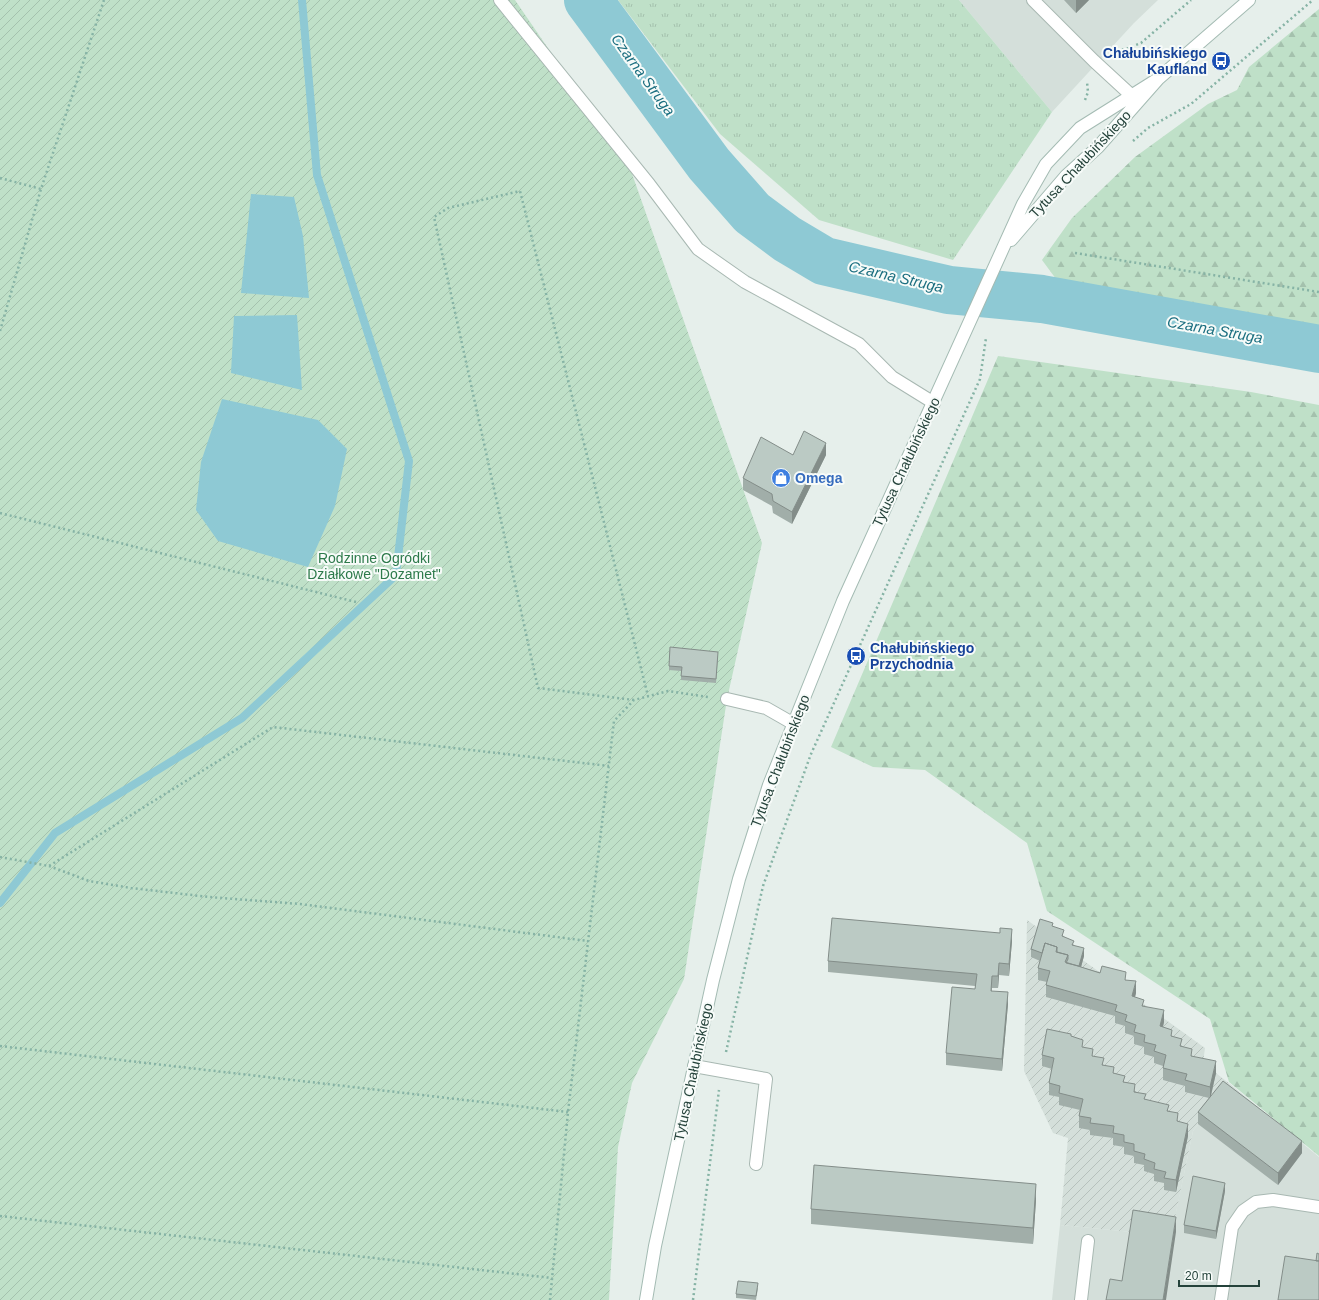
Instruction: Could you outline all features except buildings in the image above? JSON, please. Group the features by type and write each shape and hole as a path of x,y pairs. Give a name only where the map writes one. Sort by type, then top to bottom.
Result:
{"street":[{"path":"500,0 649,184 698,249 745,282 859,344 892,377 934,402"},
{"path":"1033,0 1094,61 1132,96"},
{"name":"Tytusa Chałubińskiego","path":"646,1300 655,1246 713,980 751,839 769,784 843,601 1023,204 1046,164 1080,128 1158,79 1249,0"},
{"name":"Tytusa Chałubińskiego","path":"1003,250 1066,176 1098,148 1158,79"},
{"path":"727,699 766,708 794,724"},
{"path":"694,1066 766,1079 756,1164"},
{"path":"1221,1300 1232,1227 1243,1211 1256,1202 1273,1200 1319,1208"},
{"path":"1081,1300 1088,1241"}],"path":[{"path":"0,331 41,189 104,0"},
{"path":"1132,141 1148,128 1190,104 1313,0"},
{"path":"0,178 41,189"},
{"path":"648,696 520,191 448,208 434,217 538,688 634,700 668,691 727,699"},
{"path":"1075,253 1319,292"},
{"path":"693,1300 721,1070 764,886 811,754 980,379 984,344"},
{"path":"0,513 356,602"},
{"path":"550,1300 568,1112 614,721 634,700"},
{"path":"49,866 273,727 609,766"},
{"path":"0,857 49,866 89,881 131,888 209,897 300,904 588,941"},
{"path":"0,1046 568,1112"},
{"path":"0,1216 552,1278"}],"shaded area":[{"path":"959,0 1158,0 1134,23 1052,112"},
{"path":"1027,920 1205,1048 1203,1063 1230,1084 1193,1131 1172,1232 1132,1232 1060,1225 1068,1138 1053,1133 1024,1071"},
{"path":"1230,1084 1319,1157 1319,1300 1052,1300 1060,1225 1132,1232 1172,1231 1193,1131"}],"green space":[{"name":"Rodzinne Ogródki Działkowe \"Dozamet\"","path":"0,0 515,0 630,168 762,543 727,699 684,979 632,1083 618,1147 609,1300 0,1300"},
{"path":"618,0 959,0 1052,112 953,260 819,220 720,134"},
{"path":"1319,9 1319,333 1233,322 1154,308 1059,283 1042,260 1072,218 1135,157 1208,104 1237,90 1249,67"},
{"path":"998,356 1251,392 1319,405 1319,1156 1229,1082 1210,1019 1047,911 1027,843 925,770 873,767 831,747"}],"water":[{"path":"251,194 294,197 303,236 309,298 241,293"},
{"path":"297,315 302,390 231,373 234,316"},
{"path":"222,399 318,420 347,449 335,506 308,567 218,541 196,510 201,462"}],"waterway":[{"path":"0,903 55,833 242,718 396,575 409,461 317,175 302,0"},
{"name":"Czarna Struga","path":"588,0 709,164 752,213 787,239 824,261 949,290 1042,299 1319,349"}],"place":[{"name":"Chałubińskiego Kaufland","path":"1221,61"},
{"name":"Omega","path":"781,478"},
{"name":"Chałubińskiego Przychodnia","path":"856,656"}]}
